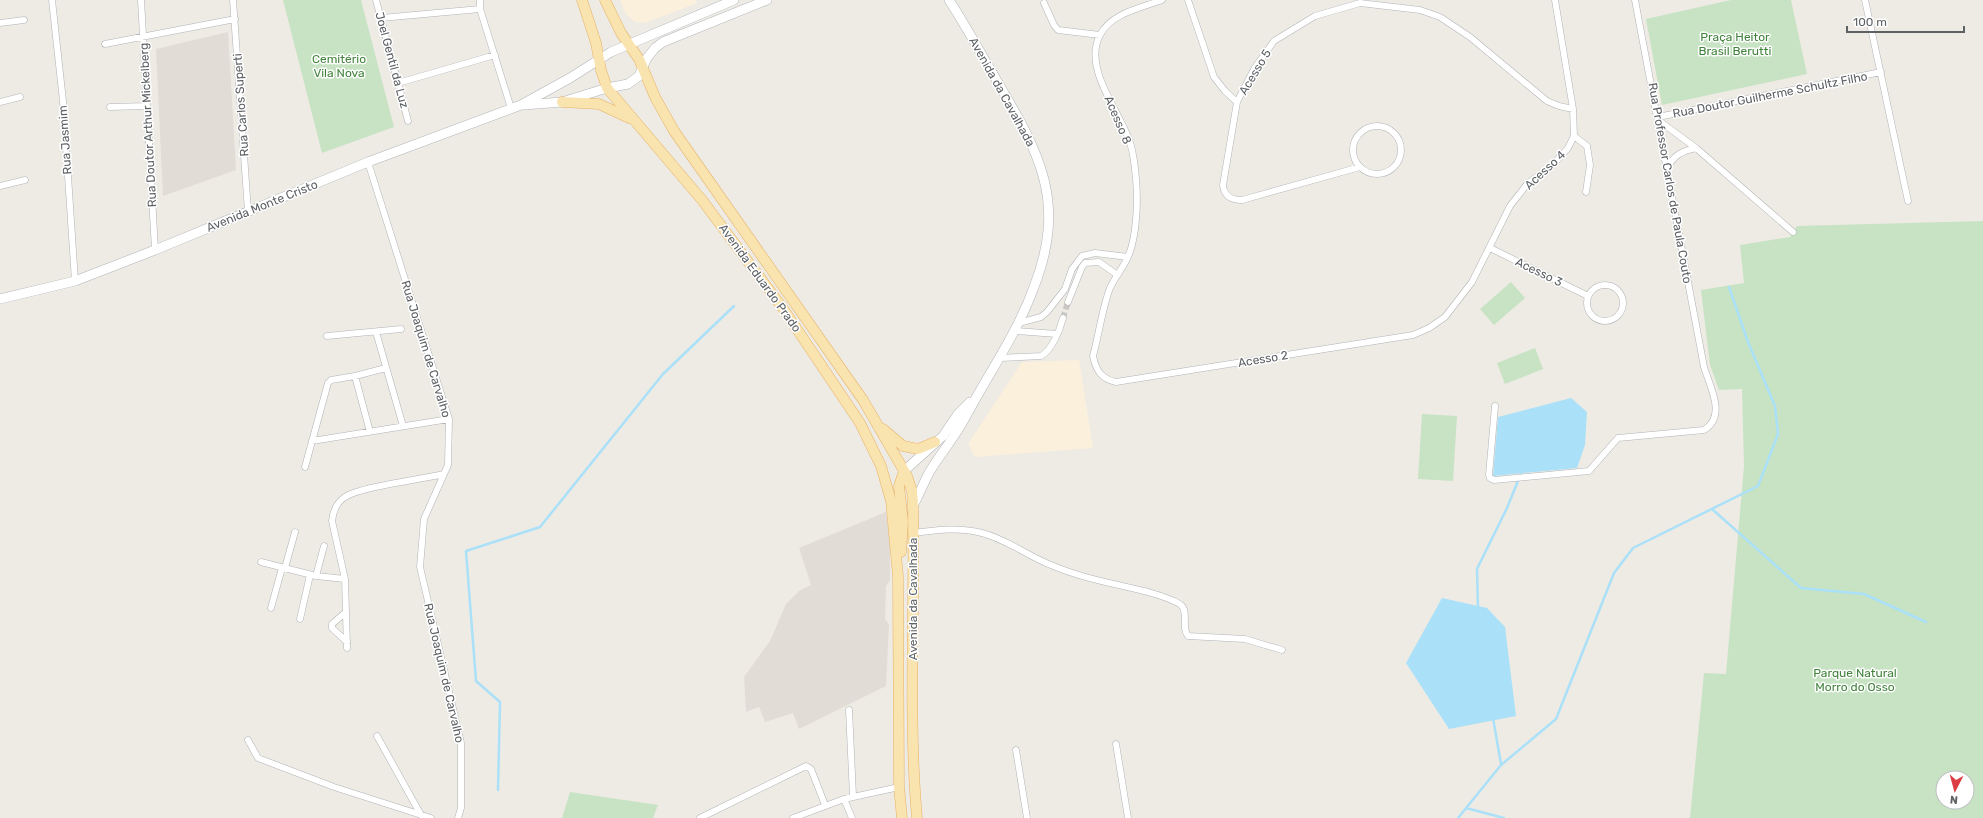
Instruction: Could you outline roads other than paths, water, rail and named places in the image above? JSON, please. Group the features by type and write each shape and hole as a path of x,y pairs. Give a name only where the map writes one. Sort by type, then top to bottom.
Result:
{"main road":[{"name":"Avenida Eduardo Prado","path":"582,0 596,43 607,88 702,200 782,307 860,423 881,466 890,494 894,518 898,576"},
{"name":"Avenida Eduardo Prado","path":"605,0 614,21 639,59 655,98 674,131 849,379 878,423 904,471 912,491 913,506"},
{"name":"Avenida Monte Cristo","path":"521,105 611,52 734,0"},
{"name":"Avenida Monte Cristo","path":"0,299 75,281 155,250 368,162 511,108 521,105 562,102 607,88 628,84 639,76 651,53 663,42 767,0"},
{"name":"Avenida da Cavalhada","path":"917,818 914,786 913,727 913,506 930,470 964,419 975,397 1000,358 1017,327 1034,287 1046,252 1050,224 1049,206 1044,179 1037,154 1025,129 949,0"},
{"name":"Avenida da Cavalhada","path":"954,0 957,12"},
{"path":"562,102 599,104 632,119"},
{"name":"Avenida da Cavalhada","path":"904,471 943,436 958,414 975,397"},
{"path":"878,423 903,446 918,449 935,442"},
{"path":"898,576 903,522 899,486 904,471"},
{"name":"Avenida da Cavalhada","path":"898,576 899,787 902,818"},
{"path":"898,597 904,643 907,646 913,646"},
{"path":"898,674 903,677 908,686 913,727"}],"street":[{"name":"Rua Jasmim","path":"52,0 63,101 75,281"},
{"name":"Rua Doutor Arthur Mickelberg","path":"141,0 155,250"},
{"name":"Rua Carlos Superti","path":"233,0 248,211"},
{"name":"Joel Gentil da Luz","path":"376,0 408,121"},
{"path":"480,0 480,9 511,108"},
{"path":"1044,3 1054,25 1058,30 1100,35 1109,23 1124,14 1162,0"},
{"path":"1188,0 1214,76 1225,92 1237,102"},
{"path":"1555,0 1573,109 1574,136 1587,146 1590,165 1586,192"},
{"name":"Rua Professor Carlos de Paula Couto","path":"1495,406 1489,475 1490,478 1494,480 1589,471 1618,438 1704,430 1714,421 1717,407 1704,367 1635,0"},
{"path":"1865,0 1908,201"},
{"name":"Acesso 5","path":"1360,167 1242,200 1234,200 1227,196 1223,191 1237,102 1254,69 1274,41 1315,16 1360,3 1420,10 1440,17 1470,37 1547,101 1559,106 1573,109"},
{"path":"381,18 480,9"},
{"path":"105,44 235,19"},
{"path":"0,23 24,20"},
{"name":"Acesso 8","path":"1100,35 1096,53 1099,78 1128,138 1136,179 1136,226 1128,257 1116,274"},
{"path":"398,83 495,55"},
{"name":"Rua Doutor Guilherme Schultz Filho","path":"1658,118 1881,72"},
{"path":"0,102 20,97"},
{"path":"110,107 147,106"},
{"path":"1658,118 1675,130 1793,232"},
{"path":"1379,125 1394,132 1401,146 1401,154 1394,167 1388,172 1373,174 1360,167 1352,152 1353,143 1362,130 1370,126 1379,125"},
{"name":"Acesso 4","path":"1490,248 1510,206 1528,183 1551,167 1568,148 1574,136"},
{"path":"1666,168 1671,160 1678,154 1696,148"},
{"name":"Rua Joaquim de Carvalho","path":"368,162 449,419 448,465 424,519 420,567 461,743 461,808 458,818"},
{"path":"0,186 25,180"},
{"name":"Acesso 2","path":"1116,274 1109,290 1093,356 1095,366 1099,373 1107,380 1116,382 1413,335 1429,328 1445,317 1472,282 1490,248"},
{"name":"Acesso 3","path":"1490,248 1588,296"},
{"path":"1017,327 1041,317 1048,312 1066,289 1072,269 1082,256 1095,253 1128,257"},
{"path":"1068,302 1085,263 1099,262 1116,274"},
{"path":"1609,286 1615,288 1623,298 1622,311 1619,316 1609,321 1597,320 1589,312 1587,307 1588,296 1597,287 1609,286"},
{"path":"1000,358 1041,356 1049,349 1063,318"},
{"path":"1017,327 1057,334"},
{"path":"327,336 401,329"},
{"path":"376,332 403,426"},
{"path":"305,467 328,383 331,380 355,376 386,368"},
{"path":"355,376 370,432"},
{"path":"312,441 449,419"},
{"path":"346,612 332,624 332,628 347,645 346,612 345,579 332,521 334,511 345,497 362,490 444,474"},
{"path":"913,533 941,529 962,529 984,533 1049,565 1077,575 1154,594 1178,603 1184,610 1185,632 1188,636 1245,639 1282,650"},
{"path":"271,608 295,532"},
{"path":"300,619 324,546"},
{"path":"261,562 313,576 345,579"},
{"path":"849,710 853,796"},
{"path":"377,736 421,815"},
{"path":"248,740 258,758 334,787 431,818"},
{"path":"1116,744 1128,818"},
{"path":"1016,750 1027,818"},
{"path":"700,818 806,766 811,769 825,805"},
{"path":"793,818 810,810 853,796 899,787"},
{"path":"844,799 852,818"},
{"path":"810,810 813,818"}],"water":[{"path":"1571,398 1587,412 1585,445 1577,468 1493,476 1498,417"},
{"path":"1442,598 1487,608 1505,627 1516,716 1449,729 1406,663"}],"waterway":[{"path":"1458,818 1501,765 1556,719 1614,573 1633,548 1758,486 1778,434 1775,406 1748,342 1729,287"},
{"path":"498,790 500,702 476,681 466,551 540,527 663,374 734,306"},
{"path":"1478,608 1477,569 1507,508 1522,471"},
{"path":"1712,509 1801,588 1864,594 1926,622"},
{"path":"1493,718 1501,764"},
{"path":"1466,808 1504,818"}],"tunnel":[{"path":"1063,318 1068,302"}],"park label":[{"name":"Praça Heitor Brasil Berutti","path":"1735,44"},
{"name":"Cemitério Vila Nova","path":"339,66"},
{"name":"Parque Natural Morro do Osso","path":"1855,680"}]}
